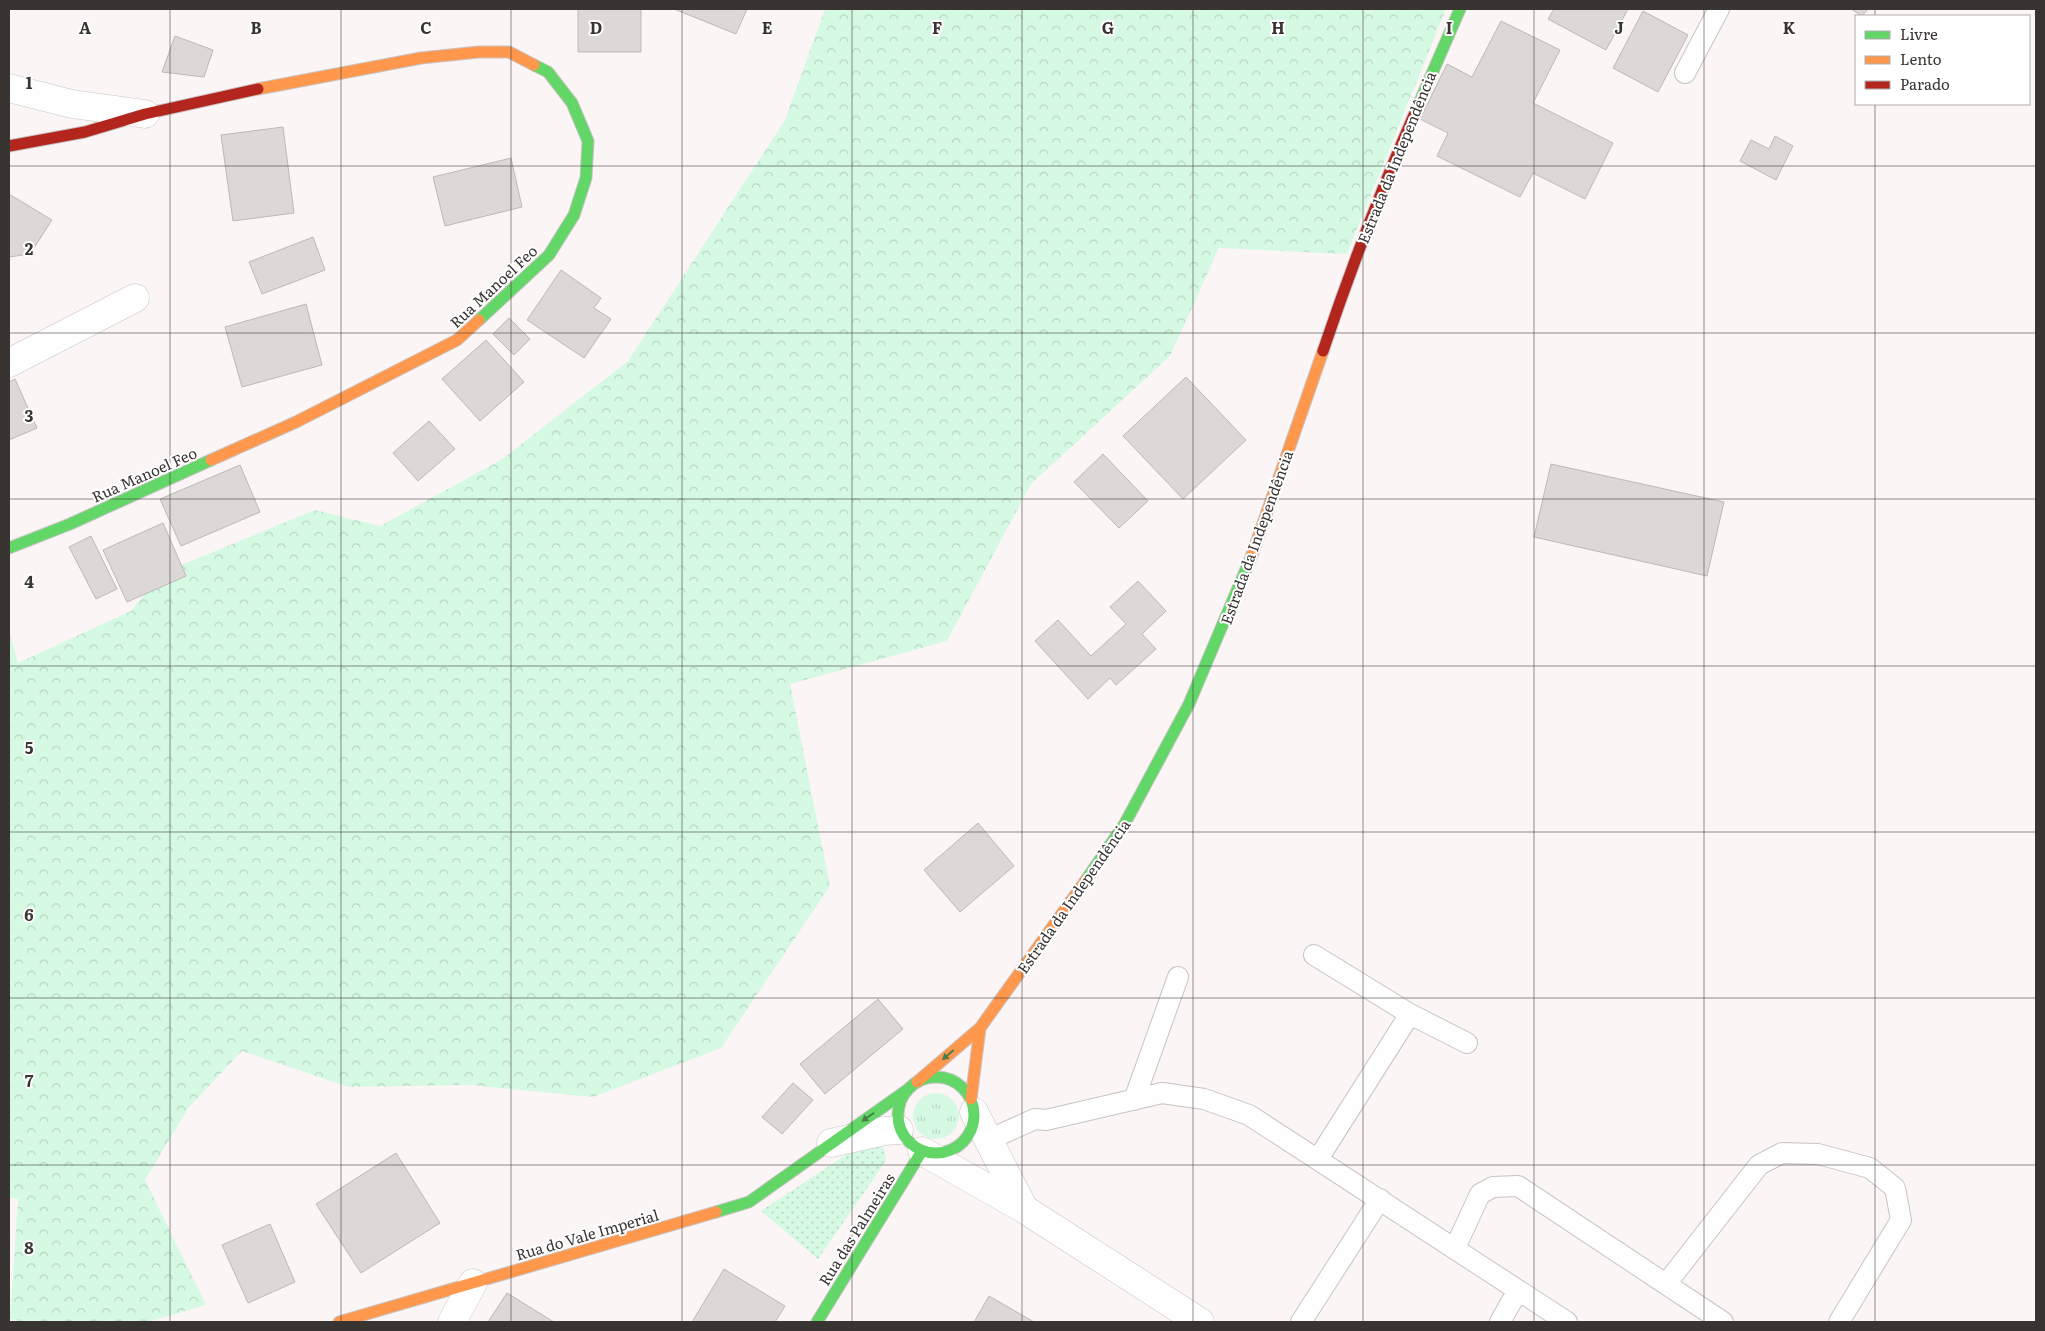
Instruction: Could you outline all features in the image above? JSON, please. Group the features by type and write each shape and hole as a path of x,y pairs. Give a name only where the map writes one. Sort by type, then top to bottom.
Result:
{"street":[{"name":"Estrada da Independência","path":"917,1082 980,1028 1124,825 1190,704 1248,565 1352,266 1395,158 1460,9"},
{"name":"Rua Manoel Feo","path":"9,146 86,132 145,114 318,76 421,58 479,52 509,52 548,72 572,103 588,141 586,178 574,215 549,255 457,340 296,422 70,524 9,548"},
{"path":"9,88 72,104 145,114"},
{"path":"9,363 135,298"},
{"name":"Estrada da Independência","path":"972,1105 980,1028"},
{"path":"1024,1209 963,1088 946,1079 928,1078 917,1082 907,1090 900,1100 898,1112 899,1130 911,1145 1024,1209 1200,1322"},
{"name":"Rua do Vale Imperial","path":"339,1322 749,1202 907,1090"},
{"path":"922,1151 934,1154 947,1152 959,1146 968,1137 973,1125 972,1105"},
{"path":"829,1144 884,1131 899,1130"},
{"path":"964,1175 975,1170 991,1145"},
{"name":"Rua das Palmeiras","path":"817,1322 922,1151"},
{"path":"452,1322 473,1283"}],"lane":[{"path":"1685,73 1719,9"},
{"path":"1314,955 1410,1014 1467,1043"},
{"path":"1134,1100 1178,977"},
{"path":"1318,1159 1410,1014"},
{"path":"991,1145 1039,1130 1046,1120 1162,1093 1204,1099 1249,1115 1567,1322"},
{"path":"1666,1284 1759,1165 1782,1153 1818,1154 1870,1168 1895,1188 1901,1220 1839,1322"},
{"path":"1455,1248 1480,1194 1493,1187 1518,1186 1723,1322"},
{"path":"1301,1322 1380,1199"},
{"path":"1500,1322 1518,1290"}],"green space":[{"path":"825,9 1446,9 1347,254 1219,248 1170,356 1031,484 947,641 790,684 830,886 721,1048 593,1097 470,1085 348,1087 242,1051 189,1107 145,1180 206,1305 148,1322 26,1322 10,1319 18,1199 9,1197 9,630 18,663 131,611 162,573 315,510 380,526 501,460 628,361 785,120"},
{"path":"936,1093 949,1097 955,1103 959,1116 955,1129 949,1135 936,1139 923,1135 917,1129 913,1116 917,1103 923,1097"},
{"path":"877,1142 884,1149 886,1161 818,1259 761,1211 864,1143"}],"building":[{"path":"578,9 641,9 641,52 578,52"},
{"path":"674,9 747,9 736,34"},
{"path":"1554,9 1628,9 1606,50 1548,19"},
{"path":"1851,9 1868,9 1863,15"},
{"path":"1643,11 1688,35 1658,92 1613,68"},
{"path":"1501,21 1560,50 1533,103 1613,143 1585,199 1533,173 1520,197 1437,156 1448,133 1420,119 1447,64 1472,77"},
{"path":"175,36 213,50 204,77 162,72"},
{"path":"283,127 294,213 233,221 221,135"},
{"path":"1775,136 1793,146 1776,180 1740,161 1751,140 1769,149"},
{"path":"511,158 522,207 445,226 433,177"},
{"path":"9,194 52,220 30,254 9,257"},
{"path":"313,237 325,270 262,294 249,262"},
{"path":"561,270 601,298 594,308 611,319 584,358 527,320"},
{"path":"306,304 322,365 242,387 225,327"},
{"path":"509,318 530,339 514,355 493,334"},
{"path":"486,340 524,382 480,421 442,379"},
{"path":"1186,377 1246,440 1183,499 1123,436"},
{"path":"15,379 37,428 9,440 9,382"},
{"path":"429,421 455,449 418,481 393,453"},
{"path":"1103,454 1148,501 1119,528 1074,482"},
{"path":"1551,464 1724,502 1707,576 1534,537"},
{"path":"240,465 260,512 181,546 160,499"},
{"path":"163,523 186,576 127,602 103,550"},
{"path":"91,536 117,589 96,599 69,547"},
{"path":"1138,581 1166,611 1142,634 1156,649 1116,685 1110,678 1088,699 1035,641 1058,620 1091,656 1126,624 1110,607"},
{"path":"978,823 1014,866 960,912 924,870"},
{"path":"878,999 903,1029 825,1094 800,1064"},
{"path":"793,1083 813,1100 782,1134 762,1117"},
{"path":"396,1153 440,1223 361,1273 316,1204"},
{"path":"270,1224 295,1282 248,1303 222,1245"},
{"path":"724,1269 785,1306 775,1322 692,1322"},
{"path":"507,1293 554,1322 488,1322"},
{"path":"989,1296 1034,1322 974,1322"}],"traffic: fast":[{"path":"1414,115 1460,9"},
{"path":"479,320 549,255 574,215 586,178 588,141 572,103 548,72 534,65"},
{"path":"9,548 70,524 211,460"},
{"path":"1086,880 1124,825 1189,704 1252,555"},
{"path":"936,1077 951,1080 963,1088 971,1100 974,1115 971,1130 963,1142 951,1150 936,1153 921,1150 909,1142 901,1130 898,1115 901,1100 909,1088 921,1080 936,1077"},
{"path":"716,1212 749,1202 907,1090"},
{"path":"817,1322 922,1151"}],"traffic: slow":[{"path":"258,89 421,58 479,52 509,52 534,65"},
{"path":"211,460 296,422 457,340 479,320"},
{"path":"1252,555 1323,351"},
{"path":"917,1082 980,1028 1086,880"},
{"path":"971,1099 980,1028"},
{"path":"339,1322 716,1212"}],"traffic: jam":[{"path":"9,146 85,132 145,114 258,89"},
{"path":"1323,351 1366,232 1414,115"}]}
